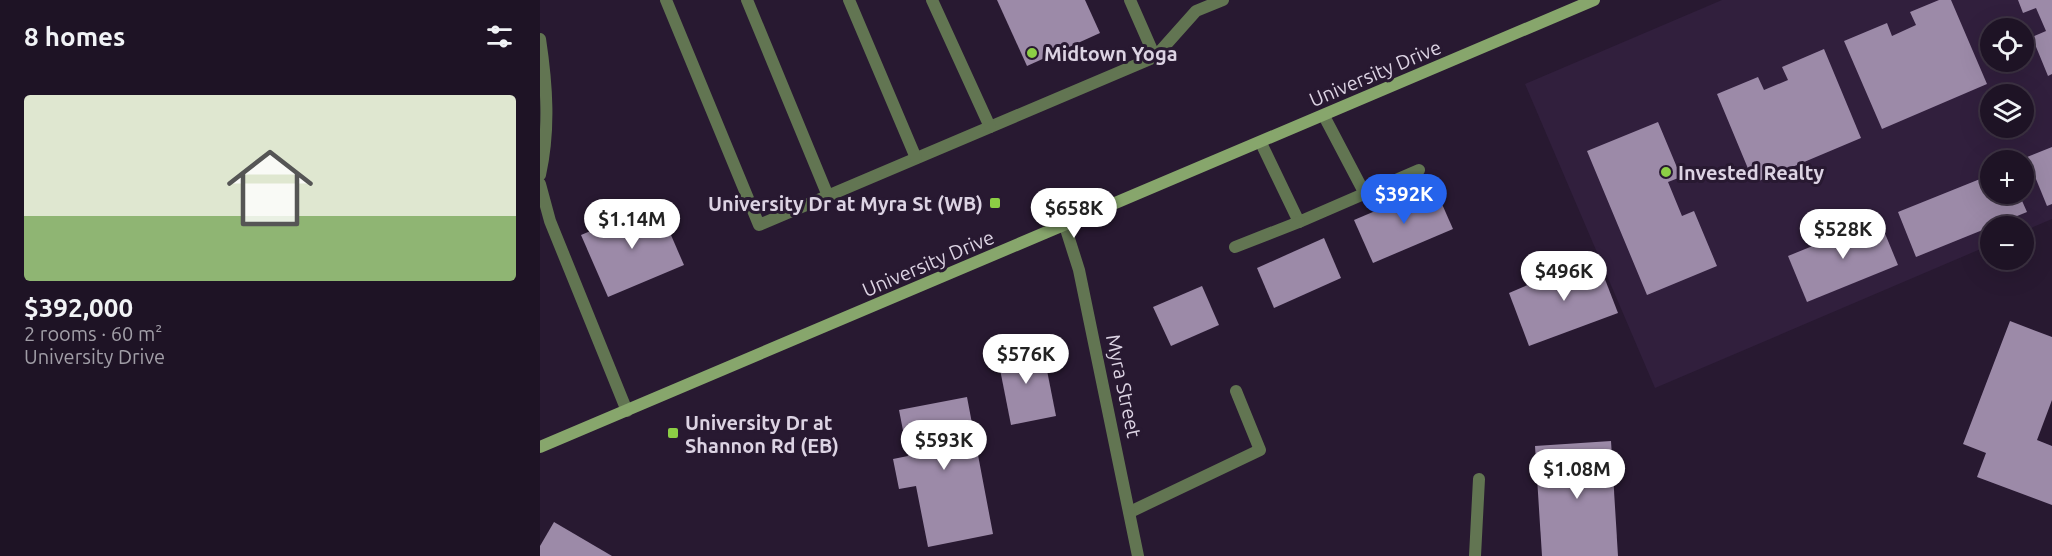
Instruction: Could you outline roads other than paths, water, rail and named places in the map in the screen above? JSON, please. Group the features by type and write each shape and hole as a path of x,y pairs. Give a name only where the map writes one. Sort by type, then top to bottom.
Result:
{"main road":[{"name":"University Drive","path":"540,447 1594,0"}],"street":[{"path":"666,0 759,225 1155,57 1196,11 1222,0"},
{"path":"747,0 828,196"},
{"path":"849,0 916,158"},
{"path":"932,0 990,127"},
{"path":"1130,0 1155,57"},
{"path":"540,39 546,82 540,175"},
{"path":"1324,116 1365,194"},
{"path":"1261,143 1299,222"},
{"path":"1234,247 1299,222 1419,170"},
{"path":"540,184 545,221 627,411"},
{"name":"Myra Street","path":"1065,226 1079,270 1138,556"},
{"path":"1130,512 1260,450 1236,391"},
{"path":"1475,556 1479,479"}],"place":[{"name":"Midtown Yoga","path":"1032,53"},
{"name":"Invested Realty","path":"1666,172"},
{"name":"University Dr at Myra St (WB)","path":"995,203"},
{"name":"University Dr at Shannon Rd (EB)","path":"673,433"}]}
